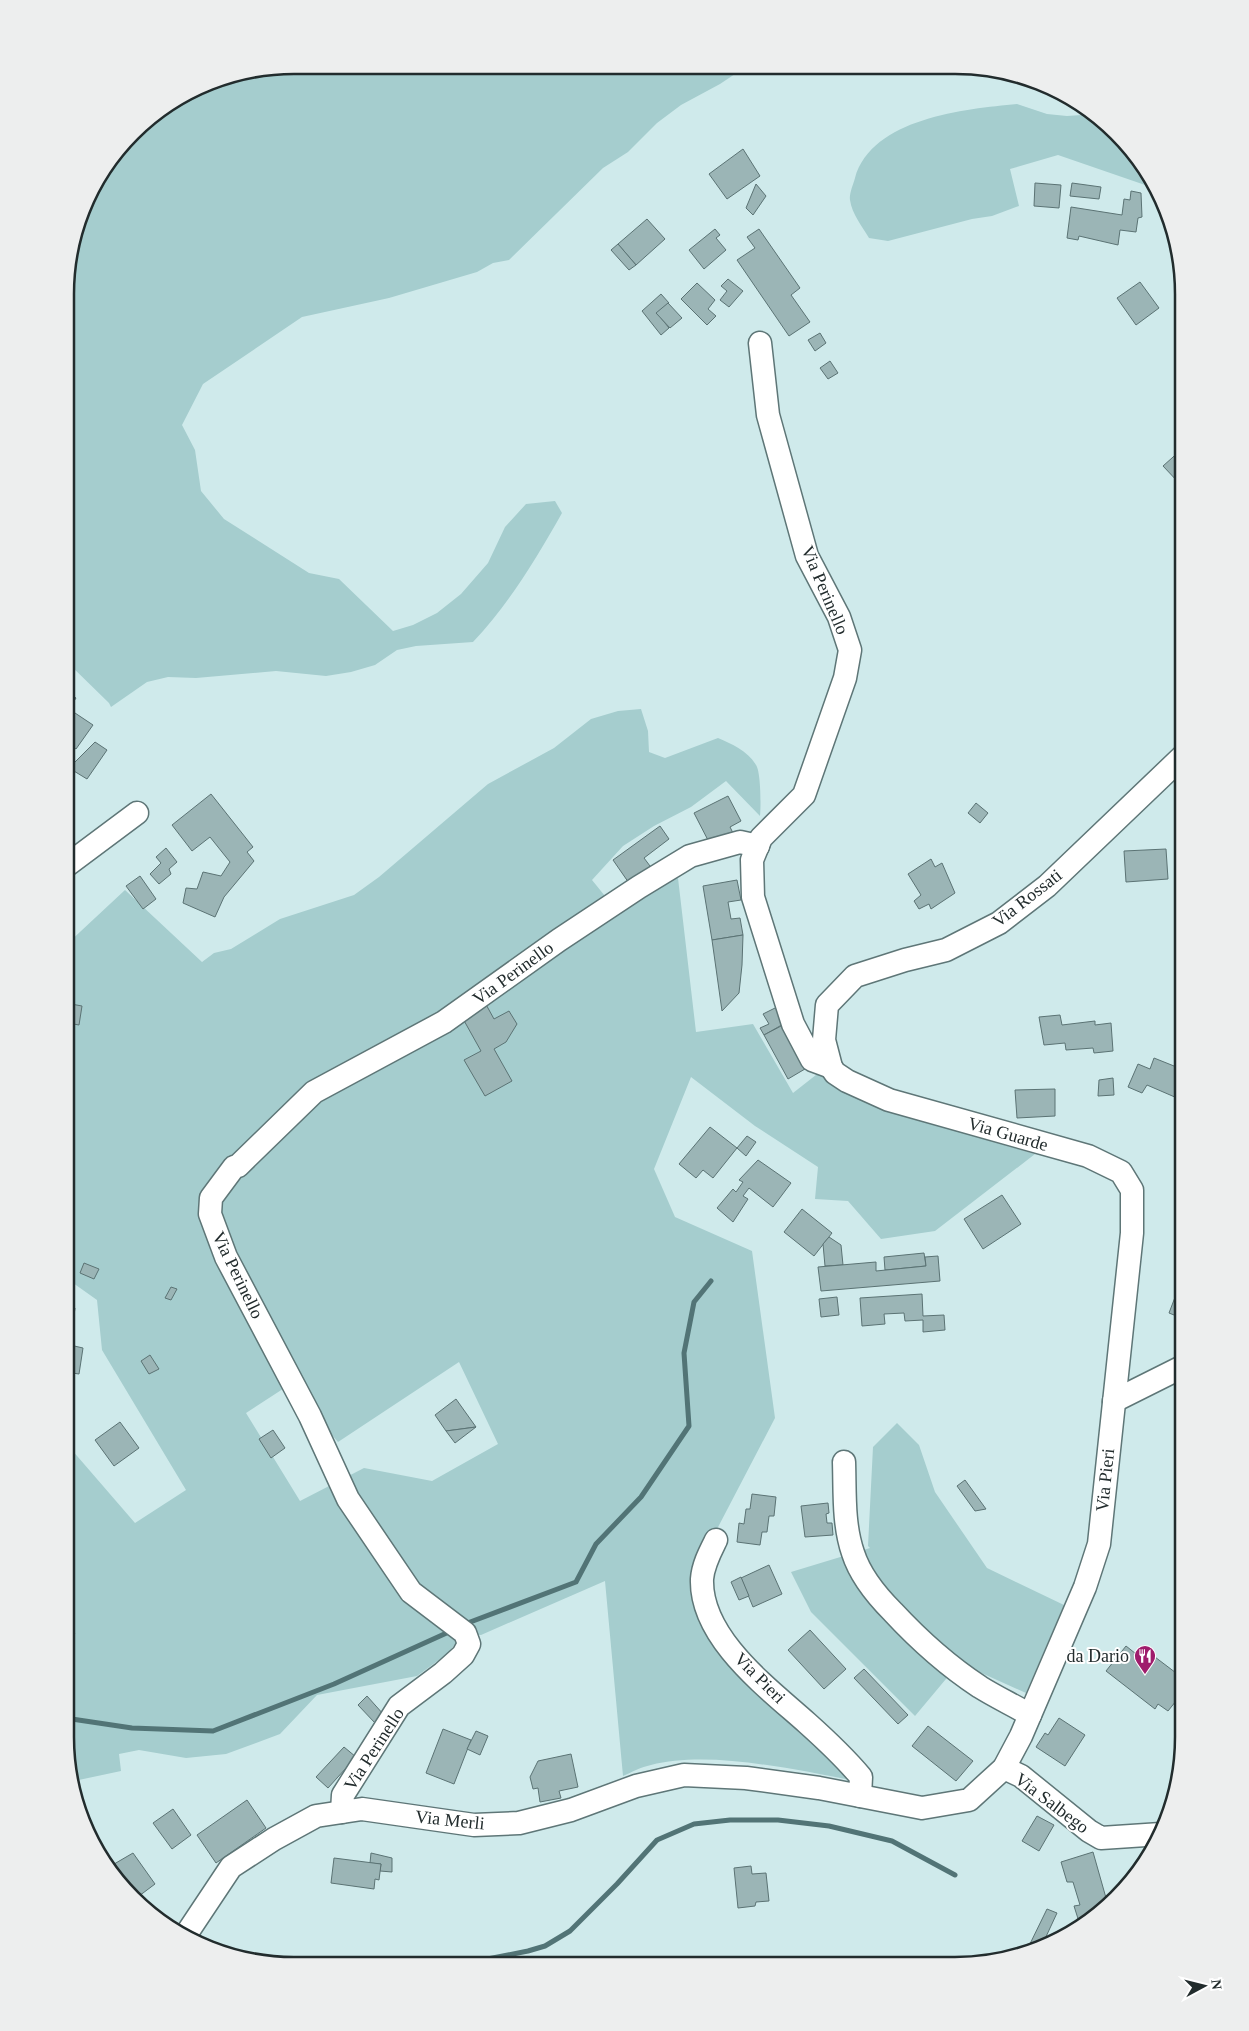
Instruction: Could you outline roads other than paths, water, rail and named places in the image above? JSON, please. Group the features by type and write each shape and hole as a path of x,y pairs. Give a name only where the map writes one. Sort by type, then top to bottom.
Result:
{"street":[{"name":"Via Perinello","path":"760,343 768,415 807,556 839,617 850,650 845,678 804,795 760,838 752,860 753,897 793,1024 812,1060 833,1070"},
{"name":"Via Rossati","path":"833,1070 824,1040 827,1005 855,976 905,960 946,950 999,923 1048,886 1175,764"},
{"path":"74,860 136,813"},
{"name":"Via Perinello","path":"342,1812 344,1795 399,1706 443,1673 463,1655 469,1644 459,1628 411,1592 348,1499 310,1416 226,1257 210,1214 211,1198 234,1167 238,1166 314,1092 444,1022 559,940 638,887 690,856 740,842 758,846"},
{"name":"Via Guarde","path":"833,1070 847,1081 889,1100 1088,1156 1121,1172 1132,1190 1132,1233"},
{"name":"Via Pieri","path":"819,1788 922,1808 969,1800 1004,1768 1030,1714 1085,1587 1099,1544 1132,1233"},
{"path":"1114,1401 1175,1370"},
{"path":"844,1462 847,1528 853,1554 868,1582 883,1602 912,1632 948,1664 980,1687 1030,1714"},
{"name":"Via Pieri","path":"716,1540 705,1564 702,1580 706,1604 712,1621 728,1646 758,1679 822,1737 861,1777 860,1796"},
{"name":"Via Salbego","path":"1004,1768 1021,1776 1089,1832 1101,1838 1153,1835"},
{"name":"Via Merli","path":"189,1931 231,1867 274,1838 316,1816 362,1809 474,1825 519,1823 571,1810 636,1786 684,1775 746,1778 819,1788"}],"waterway":[{"path":"465,1624 576,1582 596,1544 641,1497 689,1426 684,1353 694,1302 711,1281"},
{"path":"74,1719 132,1728 213,1731 334,1684 451,1631"},
{"path":"498,1957 545,1946 570,1931 657,1840 694,1824 730,1820 778,1820 829,1826 892,1841 955,1875"}],"place":[{"name":"da Dario","path":"1145,1675"}]}
